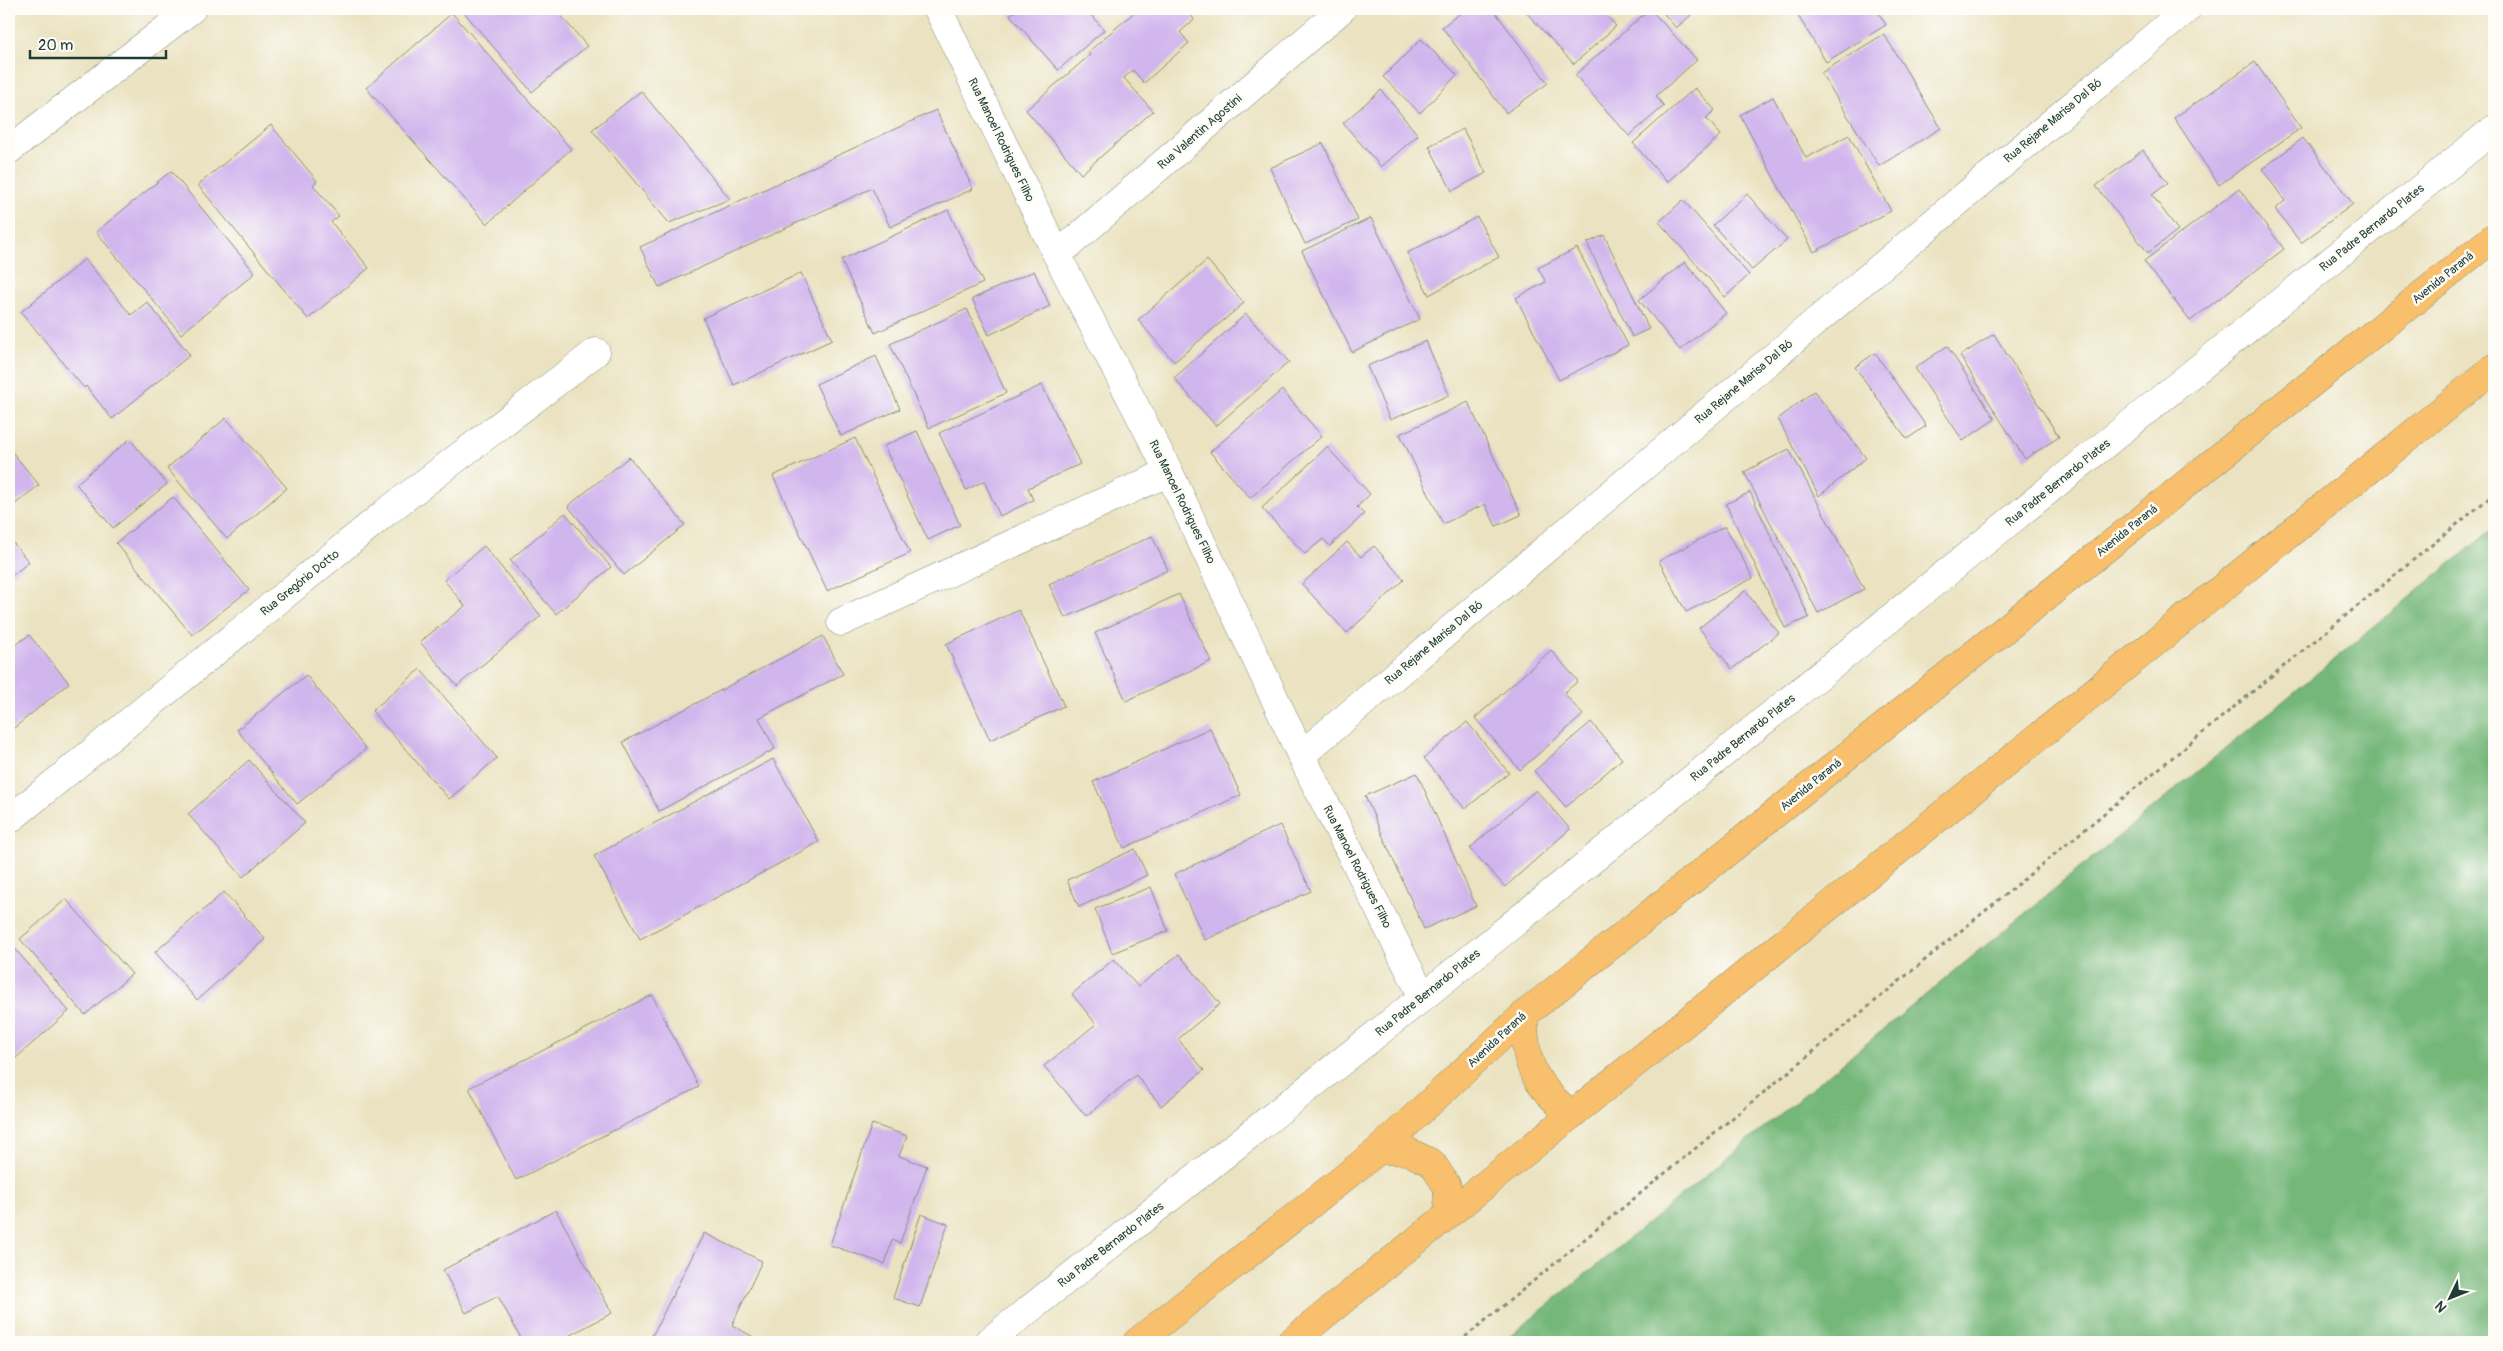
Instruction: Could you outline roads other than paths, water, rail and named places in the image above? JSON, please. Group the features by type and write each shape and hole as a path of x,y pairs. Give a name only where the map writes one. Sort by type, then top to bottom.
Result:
{"main road":[{"name":"Avenida Paraná","path":"1137,1342 1379,1150 1524,1015 2494,237"},
{"path":"1291,1342 2494,368"},
{"path":"1524,1015 1524,1045 1533,1072 1550,1097 1572,1115"},
{"path":"1379,1150 1407,1150 1432,1163 1447,1186 1449,1214"}],"street":[{"path":"9,150 192,9"},
{"name":"Rua Manoel Rodrigues Filho","path":"938,9 1057,255 1169,472 1301,755 1423,997"},
{"name":"Rua Valentin Agostini","path":"1057,255 1342,9"},
{"name":"Rua Rejane Marisa Dal Bó","path":"1301,755 2187,9"},
{"name":"Rua Padre Bernardo Plates","path":"988,1342 1423,997 2494,129"},
{"name":"Rua Gregório Dotto","path":"9,820 385,513 596,352"},
{"path":"841,622 1169,472"}]}
